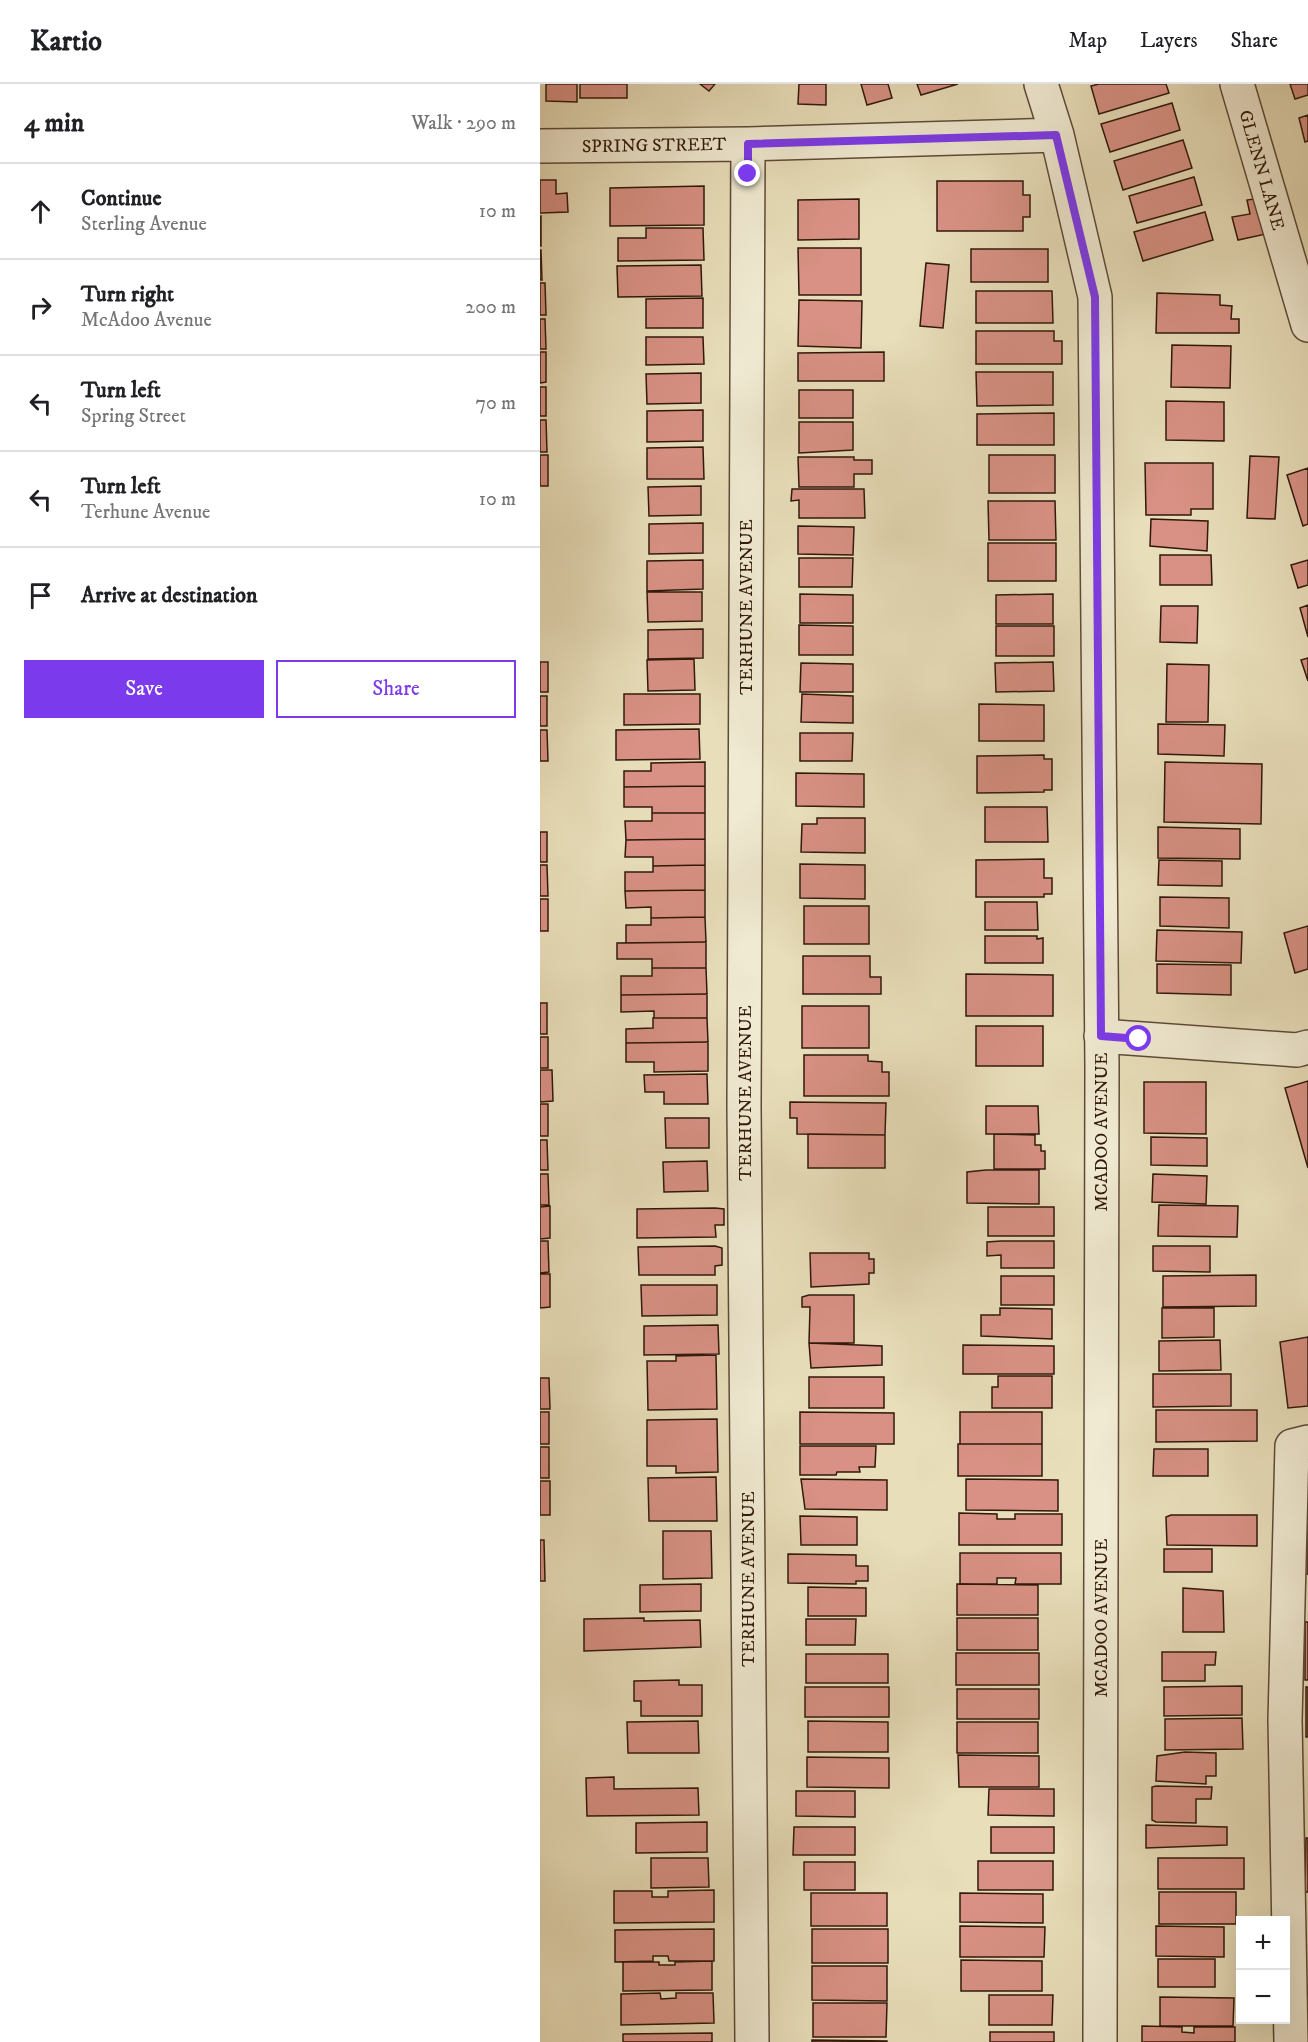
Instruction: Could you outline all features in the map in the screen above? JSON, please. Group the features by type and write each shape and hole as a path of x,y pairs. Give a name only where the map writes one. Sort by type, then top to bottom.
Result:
{"street":[{"name":"MCADOO AVENUE","path":"1041,84 1056,135 1095,297 1101,1036 1100,2042"},
{"name":"GLENN LANE","path":"1237,84 1308,325"},
{"name":"SPRING STREET","path":"540,146 748,144 1056,135"},
{"name":"TERHUNE AVENUE","path":"748,144 744,1107 752,2042"},
{"path":"1101,1036 1297,1050 1308,1047"},
{"path":"1291,2042 1285,1720 1292,1446 1308,1442"}],"building":[{"path":"546,84 577,84 577,102 546,101"},
{"path":"580,84 627,84 627,98 580,98"},
{"path":"700,84 715,84 709,91"},
{"path":"799,84 826,84 826,105 798,104"},
{"path":"861,84 888,84 892,98 867,105"},
{"path":"917,84 958,84 921,95"},
{"path":"1166,84 1169,93 1099,114 1091,86"},
{"path":"1290,84 1308,84 1308,95 1295,99"},
{"path":"1172,103 1180,130 1110,152 1101,124"},
{"path":"1308,115 1308,141 1305,142 1299,118"},
{"path":"1183,140 1192,168 1123,190 1114,161"},
{"path":"1194,177 1202,205 1137,223 1129,196"},
{"path":"540,180 556,180 556,194 567,193 568,212 540,213"},
{"path":"937,181 1023,181 1023,195 1030,195 1030,217 1023,217 1023,231 937,231"},
{"path":"704,186 704,225 610,226 610,188"},
{"path":"1260,198 1266,234 1238,240 1232,217 1250,214 1247,200"},
{"path":"859,199 859,239 798,240 798,200"},
{"path":"1205,212 1213,240 1143,261 1134,232"},
{"path":"541,216 541,246 540,246"},
{"path":"646,228 703,228 704,260 618,261 618,238 646,238"},
{"path":"798,248 861,248 861,295 799,295"},
{"path":"971,249 1048,249 1048,282 971,282"},
{"path":"541,250 542,280 540,280"},
{"path":"926,263 949,265 943,328 920,326"},
{"path":"701,265 702,296 618,297 617,266"},
{"path":"540,283 545,283 546,315 540,315"},
{"path":"976,291 1052,291 1053,323 976,323"},
{"path":"1157,293 1220,295 1220,305 1232,306 1231,319 1239,319 1239,333 1156,333"},
{"path":"703,298 703,328 646,328 646,299"},
{"path":"799,300 862,301 861,348 798,346"},
{"path":"540,319 545,319 546,349 540,349"},
{"path":"976,331 1054,331 1054,341 1062,341 1062,364 976,364"},
{"path":"646,337 703,337 704,364 646,365"},
{"path":"1172,345 1231,346 1230,388 1171,387"},
{"path":"540,352 546,352 546,382 540,383"},
{"path":"884,352 884,381 798,381 798,353"},
{"path":"976,372 1053,372 1053,405 977,406"},
{"path":"701,373 701,403 647,404 646,374"},
{"path":"540,387 546,387 546,416 540,416"},
{"path":"799,390 853,390 853,418 799,418"},
{"path":"1166,401 1224,402 1224,441 1166,440"},
{"path":"703,410 703,441 647,442 647,411"},
{"path":"1054,413 1054,445 977,445 977,414"},
{"path":"540,420 546,420 547,452 540,452"},
{"path":"799,422 853,422 853,450 799,453"},
{"path":"703,447 704,479 647,479 647,448"},
{"path":"540,455 548,455 548,486 540,486"},
{"path":"989,455 1055,455 1055,493 989,493"},
{"path":"1250,456 1279,457 1275,519 1247,518"},
{"path":"798,457 854,457 854,460 872,460 872,474 854,474 854,487 799,487"},
{"path":"1145,463 1213,463 1213,509 1191,509 1191,515 1146,515"},
{"path":"1308,468 1308,524 1303,526 1287,475"},
{"path":"701,486 701,515 649,516 648,487"},
{"path":"792,489 864,489 865,518 799,518 799,500 791,501"},
{"path":"988,501 1055,501 1056,540 989,540"},
{"path":"1151,519 1208,521 1207,551 1150,546"},
{"path":"703,523 703,553 649,554 649,524"},
{"path":"798,526 854,527 853,555 798,554"},
{"path":"988,543 1056,543 1056,581 988,581"},
{"path":"1160,555 1211,555 1212,585 1160,585"},
{"path":"799,558 853,558 852,587 799,587"},
{"path":"703,560 703,589 647,591 647,561"},
{"path":"1308,560 1308,585 1298,588 1291,565"},
{"path":"647,592 702,592 702,621 648,622"},
{"path":"800,594 853,595 853,623 800,623"},
{"path":"1053,594 1053,624 996,624 996,595"},
{"path":"1308,605 1308,637 1300,608"},
{"path":"1161,606 1198,606 1197,643 1160,642"},
{"path":"799,625 853,626 853,655 799,655"},
{"path":"996,626 1054,626 1054,656 996,656"},
{"path":"703,629 703,658 648,659 648,630"},
{"path":"1308,658 1308,681 1301,660"},
{"path":"694,659 695,690 648,691 647,660"},
{"path":"540,662 548,662 548,692 540,692"},
{"path":"1053,662 1054,691 996,692 995,663"},
{"path":"801,663 853,664 853,692 800,692"},
{"path":"1167,664 1209,665 1208,722 1166,722"},
{"path":"624,694 700,694 700,724 624,725"},
{"path":"802,694 853,696 853,723 801,722"},
{"path":"540,696 547,696 547,726 540,726"},
{"path":"979,704 1044,705 1044,741 979,741"},
{"path":"1158,724 1225,725 1224,756 1158,754"},
{"path":"699,729 700,759 616,760 616,730"},
{"path":"540,730 547,730 548,761 540,761"},
{"path":"800,733 853,733 852,761 800,761"},
{"path":"1044,755 1044,759 1052,759 1052,790 977,793 977,756"},
{"path":"705,762 705,786 624,787 624,771 651,771 651,763"},
{"path":"1165,762 1262,764 1261,824 1164,822"},
{"path":"796,773 864,774 864,807 796,806"},
{"path":"705,786 705,813 652,813 652,807 624,807 624,787"},
{"path":"985,807 1047,807 1048,842 985,842"},
{"path":"652,813 705,813 705,839 626,840 625,821 652,821"},
{"path":"817,818 865,818 865,853 801,852 802,824 817,824"},
{"path":"1158,827 1240,829 1240,859 1158,858"},
{"path":"540,832 547,832 547,862 540,862"},
{"path":"705,839 705,865 653,866 653,857 625,857 626,840"},
{"path":"1044,859 1044,878 1052,878 1052,894 1044,894 1044,897 976,897 976,860"},
{"path":"1159,860 1222,861 1222,886 1158,885"},
{"path":"800,864 865,865 865,899 800,898"},
{"path":"540,865 547,865 548,896 540,896"},
{"path":"705,865 705,890 625,891 625,872 653,872 653,866"},
{"path":"705,890 705,917 651,918 651,907 626,908 625,891"},
{"path":"1160,897 1229,898 1229,928 1160,926"},
{"path":"540,899 548,899 548,931 540,931"},
{"path":"985,902 1037,902 1038,930 985,930"},
{"path":"804,906 869,906 869,944 804,944"},
{"path":"705,917 706,942 626,943 626,925 651,925 651,918"},
{"path":"1308,926 1308,969 1295,973 1284,933"},
{"path":"1157,930 1242,932 1241,963 1156,961"},
{"path":"985,936 1043,938 1043,963 985,963"},
{"path":"706,942 706,968 652,968 652,959 617,959 617,943"},
{"path":"803,956 870,956 870,977 881,977 881,994 803,994"},
{"path":"1157,964 1231,965 1231,995 1157,993"},
{"path":"652,968 706,968 707,994 621,995 621,976 652,976"},
{"path":"966,974 1053,975 1053,1016 966,1016"},
{"path":"707,994 707,1018 654,1018 654,1011 621,1012 621,995"},
{"path":"540,1003 547,1003 547,1034 540,1034"},
{"path":"802,1006 869,1006 869,1048 802,1048"},
{"path":"653,1018 707,1018 708,1042 626,1043 626,1029 653,1028"},
{"path":"976,1026 1043,1026 1043,1066 976,1066"},
{"path":"540,1037 548,1037 548,1068 540,1068"},
{"path":"708,1042 708,1071 654,1072 654,1062 626,1062 626,1043"},
{"path":"804,1055 868,1055 868,1061 882,1062 882,1072 889,1072 889,1096 804,1096"},
{"path":"540,1070 552,1070 553,1101 540,1102"},
{"path":"707,1074 708,1104 664,1104 664,1092 645,1092 644,1075"},
{"path":"1308,1081 1308,1168 1285,1088"},
{"path":"1144,1082 1206,1082 1206,1134 1144,1133"},
{"path":"790,1102 886,1103 885,1135 797,1134 797,1118 790,1118"},
{"path":"540,1104 548,1104 548,1136 540,1136"},
{"path":"986,1106 1038,1106 1039,1134 986,1134"},
{"path":"665,1118 709,1118 709,1148 666,1148"},
{"path":"808,1134 885,1135 885,1168 808,1168"},
{"path":"994,1134 1035,1135 1035,1145 1041,1145 1041,1151 1045,1151 1045,1169 994,1169"},
{"path":"1151,1137 1207,1138 1207,1166 1151,1165"},
{"path":"540,1140 547,1140 548,1170 540,1170"},
{"path":"707,1161 708,1191 664,1192 663,1162"},
{"path":"1039,1170 1039,1204 967,1203 967,1172"},
{"path":"540,1174 548,1174 549,1205 540,1205"},
{"path":"1153,1174 1207,1176 1206,1204 1152,1202"},
{"path":"1159,1205 1238,1206 1237,1237 1158,1236"},
{"path":"550,1206 550,1238 540,1239 540,1207"},
{"path":"988,1207 1054,1207 1054,1236 988,1236"},
{"path":"637,1209 724,1209 724,1225 715,1225 716,1237 637,1238"},
{"path":"540,1241 548,1241 549,1272 540,1273"},
{"path":"1054,1241 1054,1268 1001,1268 1001,1255 987,1256 987,1242"},
{"path":"715,1246 722,1248 722,1265 715,1266 715,1275 639,1275 638,1247"},
{"path":"1153,1246 1210,1246 1210,1272 1153,1271"},
{"path":"810,1253 869,1253 869,1259 874,1259 874,1273 869,1273 869,1284 811,1287"},
{"path":"540,1274 550,1274 550,1307 540,1308"},
{"path":"1256,1275 1256,1306 1163,1307 1163,1276"},
{"path":"1001,1276 1054,1276 1054,1305 1001,1305"},
{"path":"641,1285 717,1285 717,1315 642,1316"},
{"path":"854,1295 854,1343 809,1343 810,1307 802,1307 802,1297"},
{"path":"1000,1308 1052,1309 1052,1339 981,1336 981,1315 1000,1315"},
{"path":"1162,1308 1214,1308 1214,1337 1162,1338"},
{"path":"718,1325 719,1354 644,1355 644,1326"},
{"path":"1308,1337 1308,1406 1288,1408 1280,1342"},
{"path":"1220,1340 1221,1370 1159,1371 1159,1341"},
{"path":"809,1343 882,1346 882,1365 811,1368"},
{"path":"963,1345 1054,1346 1054,1374 963,1374"},
{"path":"716,1355 717,1409 648,1410 647,1361 676,1361 676,1356"},
{"path":"1153,1374 1231,1374 1231,1406 1153,1407"},
{"path":"998,1376 1052,1376 1052,1408 992,1408 992,1387 998,1387"},
{"path":"809,1377 884,1377 884,1408 809,1408"},
{"path":"540,1378 549,1378 550,1409 540,1409"},
{"path":"1156,1410 1257,1410 1257,1441 1156,1442"},
{"path":"540,1412 549,1412 549,1444 540,1444"},
{"path":"800,1412 894,1413 894,1444 800,1444"},
{"path":"960,1412 1042,1412 1042,1444 960,1444"},
{"path":"717,1419 718,1472 676,1473 676,1466 647,1466 647,1420"},
{"path":"958,1444 1042,1444 1042,1476 958,1476"},
{"path":"800,1446 876,1446 875,1467 859,1467 860,1472 837,1472 836,1475 800,1475"},
{"path":"540,1447 549,1447 549,1478 540,1478"},
{"path":"1154,1449 1208,1449 1208,1476 1153,1476"},
{"path":"716,1477 717,1521 649,1521 648,1478"},
{"path":"801,1479 887,1480 887,1510 805,1509"},
{"path":"966,1479 1058,1480 1058,1511 966,1510"},
{"path":"540,1481 550,1481 550,1515 540,1515"},
{"path":"959,1513 997,1514 997,1519 1015,1519 1015,1514 1062,1514 1062,1545 959,1545"},
{"path":"1171,1515 1257,1515 1257,1546 1167,1545 1166,1517"},
{"path":"800,1516 857,1517 857,1545 801,1545"},
{"path":"1306,1518 1308,1518 1308,1574 1305,1574"},
{"path":"663,1531 711,1531 712,1578 663,1579"},
{"path":"540,1540 544,1540 545,1581 540,1581"},
{"path":"1164,1549 1212,1549 1212,1572 1164,1572"},
{"path":"960,1553 1061,1553 1061,1584 1015,1584 1016,1578 997,1578 997,1584 960,1584"},
{"path":"788,1554 856,1555 856,1566 868,1566 868,1581 856,1581 856,1584 788,1583"},
{"path":"701,1584 701,1611 640,1612 640,1585"},
{"path":"957,1584 1038,1585 1038,1615 957,1615"},
{"path":"808,1587 866,1588 866,1616 808,1616"},
{"path":"1183,1588 1223,1591 1224,1632 1183,1632"},
{"path":"644,1618 644,1621 700,1620 701,1647 584,1651 584,1619"},
{"path":"957,1618 1038,1618 1038,1650 957,1650"},
{"path":"806,1619 856,1619 855,1645 806,1645"},
{"path":"1305,1622 1308,1622 1308,1680 1305,1680"},
{"path":"1162,1652 1216,1652 1215,1665 1205,1665 1205,1681 1162,1681"},
{"path":"956,1653 1039,1653 1039,1685 956,1685"},
{"path":"806,1654 888,1654 888,1683 806,1683"},
{"path":"679,1680 679,1685 702,1685 702,1716 641,1716 641,1701 634,1701 634,1681"},
{"path":"1242,1686 1242,1715 1164,1716 1164,1687"},
{"path":"805,1687 889,1687 889,1717 805,1717"},
{"path":"1306,1687 1308,1687 1308,1737 1306,1737"},
{"path":"957,1689 1039,1689 1039,1719 957,1719"},
{"path":"1242,1718 1243,1749 1165,1750 1165,1719"},
{"path":"698,1721 699,1753 628,1753 627,1722"},
{"path":"808,1721 888,1722 888,1752 808,1752"},
{"path":"957,1722 1038,1722 1038,1753 957,1753"},
{"path":"1185,1752 1216,1753 1216,1776 1206,1776 1206,1784 1156,1781 1157,1756"},
{"path":"958,1755 1039,1756 1039,1787 959,1787"},
{"path":"807,1757 889,1758 889,1788 807,1787"},
{"path":"614,1777 614,1789 698,1788 699,1815 587,1816 586,1778"},
{"path":"1152,1787 1212,1787 1211,1799 1196,1799 1196,1823 1156,1822 1152,1820"},
{"path":"989,1789 1054,1789 1054,1816 988,1815"},
{"path":"796,1791 855,1791 855,1817 796,1816"},
{"path":"707,1822 707,1852 636,1853 636,1823"},
{"path":"1146,1825 1227,1827 1227,1845 1146,1848"},
{"path":"794,1827 855,1827 855,1855 793,1855"},
{"path":"991,1827 1054,1827 1054,1853 991,1853"},
{"path":"1306,1838 1308,1838 1308,1892 1305,1892"},
{"path":"651,1858 708,1858 709,1887 651,1888"},
{"path":"1158,1858 1244,1858 1244,1889 1158,1889"},
{"path":"978,1861 1053,1861 1053,1890 978,1890"},
{"path":"804,1862 855,1862 855,1890 804,1890"},
{"path":"714,1890 714,1922 614,1923 614,1891 652,1891 652,1897 668,1897 668,1891"},
{"path":"1159,1892 1236,1892 1236,1924 1159,1924"},
{"path":"811,1893 887,1893 887,1926 811,1926"},
{"path":"960,1893 1043,1894 1043,1923 960,1922"},
{"path":"960,1926 1045,1927 1044,1957 960,1957"},
{"path":"1156,1926 1224,1927 1224,1957 1156,1956"},
{"path":"714,1929 714,1961 669,1961 668,1956 653,1956 653,1961 615,1962 615,1930"},
{"path":"812,1929 888,1929 888,1963 812,1963"},
{"path":"1158,1959 1215,1959 1215,1987 1158,1987"},
{"path":"961,1960 1042,1961 1042,1991 961,1991"},
{"path":"712,1961 712,1990 623,1991 623,1962 659,1962 659,1965 675,1965 675,1962"},
{"path":"812,1966 887,1966 887,2001 812,2000"},
{"path":"1305,1992 1308,1992 1308,2042 1306,2042"},
{"path":"660,1993 661,1999 676,1998 676,1993 713,1993 714,2023 621,2025 621,1994"},
{"path":"989,1995 1053,1995 1052,2025 989,2025"},
{"path":"1160,1997 1234,1998 1233,2026 1160,2026"},
{"path":"813,2003 887,2003 886,2037 813,2037"},
{"path":"1142,2026 1182,2027 1182,2032 1194,2033 1194,2027 1235,2027 1235,2042 1142,2042"},
{"path":"990,2032 1054,2032 1054,2042 990,2042"},
{"path":"712,2033 712,2042 623,2042 623,2034"},
{"path":"812,2040 887,2041 887,2042 812,2042"}],"route":[{"path":"748,174 748,144 1056,135 1095,297 1101,1036 1139,1039"}]}
